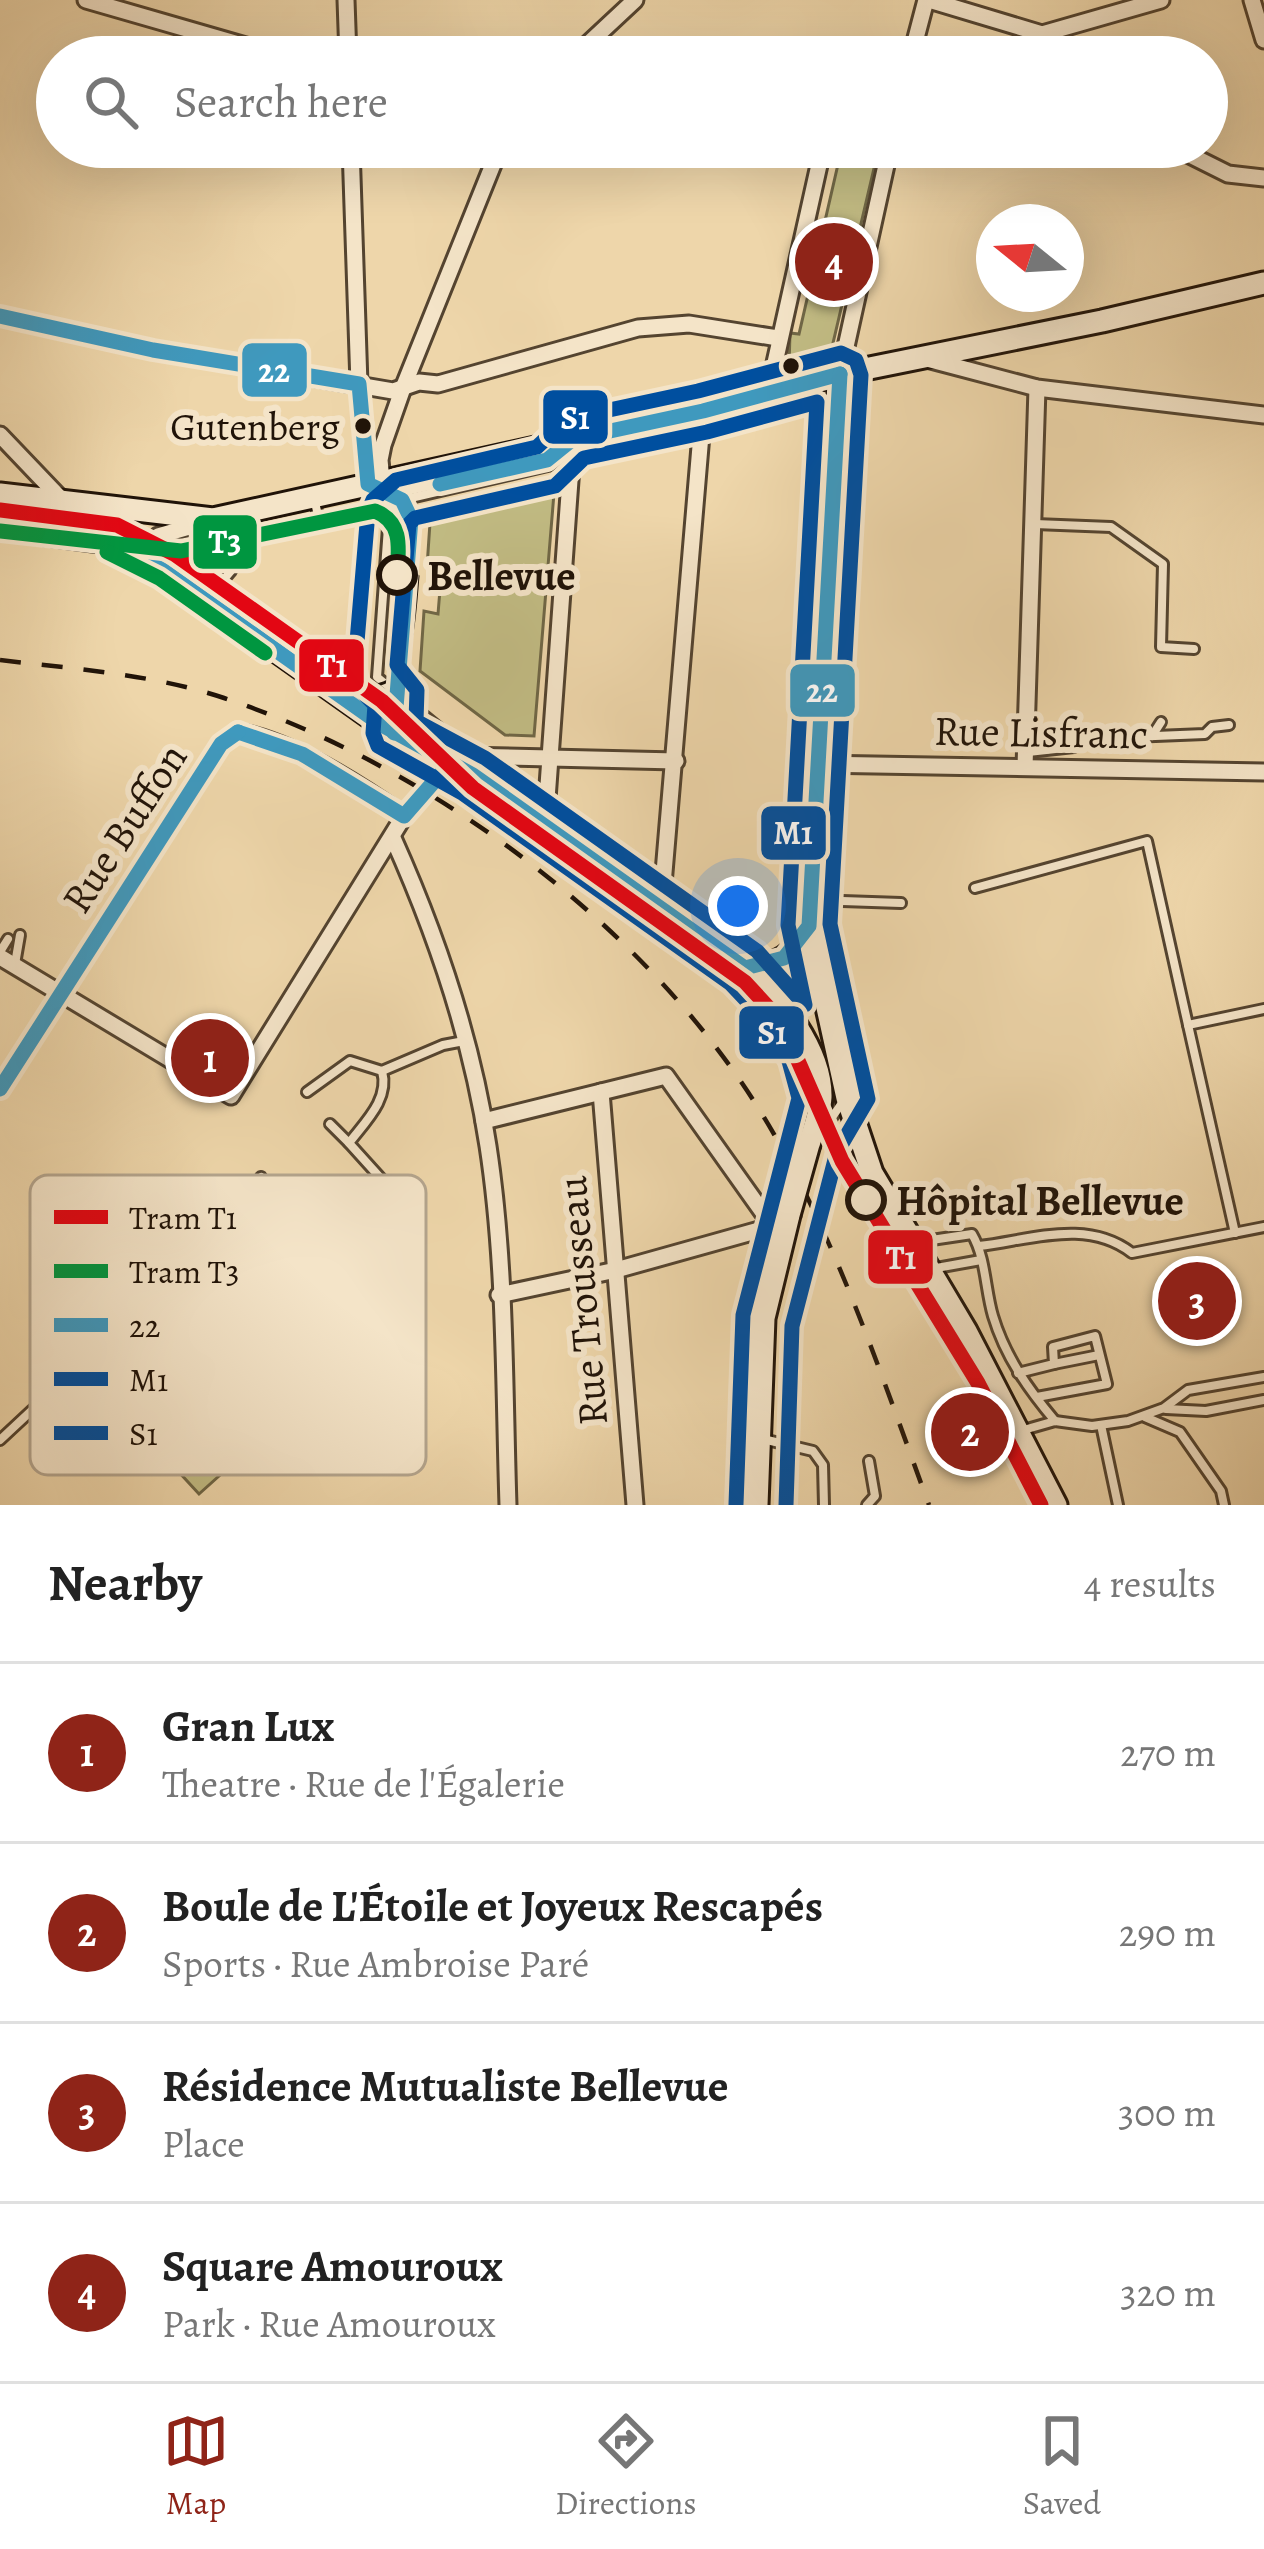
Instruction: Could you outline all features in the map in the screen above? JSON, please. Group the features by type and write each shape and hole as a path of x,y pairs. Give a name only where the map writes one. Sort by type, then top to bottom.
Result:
{"main road":[{"path":"0,494 213,520 703,411 840,374 1264,283"},
{"path":"840,374 809,926 820,986 847,1098 872,1173 1056,1505"},
{"path":"0,529 100,541 154,565 416,744 462,764 745,968 782,1006 818,1074 821,1098 813,1144 785,1222 764,1318 761,1505"},
{"path":"745,968 768,966 789,956 809,926"},
{"path":"782,1006 782,988 791,976 800,975 820,986"}],"street":[{"path":"86,0 211,36"},
{"path":"346,0 347,36"},
{"path":"596,36 635,0"},
{"path":"917,36 928,0 1044,36"},
{"path":"1042,34 1126,5 1161,0"},
{"path":"1252,0 1264,40"},
{"path":"352,168 359,384 375,483"},
{"path":"375,483 403,388 492,168"},
{"path":"768,394 818,168"},
{"path":"840,374 885,168"},
{"path":"1216,168 1264,178"},
{"path":"0,316 154,350 393,391 638,328 688,324 778,338"},
{"path":"924,358 1037,388 1264,415"},
{"path":"1025,760 1037,388"},
{"path":"661,908 703,411"},
{"path":"0,435 64,502"},
{"path":"541,824 546,813 573,439"},
{"path":"154,565 150,552 164,532 213,520"},
{"name":"Rue Buffon","path":"0,1090 221,743 238,732 263,736 408,810"},
{"path":"5,958 231,1096 408,810 432,783 462,764 548,759 676,761"},
{"name":"Rue Lisfranc","path":"817,764 1025,760 1264,772"},
{"path":"393,838 442,959 484,1121 496,1222 508,1505"},
{"path":"484,1121 666,1076 785,1222 616,1270 499,1295"},
{"name":"Rue Trousseau","path":"602,1092 635,1505"}],"lane":[{"path":"375,483 395,492 548,460 573,439"},
{"path":"402,500 548,466 573,439"},
{"path":"375,483 402,500 412,524 395,728"},
{"path":"409,490 389,514 376,670 381,683 444,732 462,764"},
{"path":"314,496 320,524"},
{"path":"213,520 226,546"},
{"path":"1033,524 1111,527 1163,564 1161,647 1194,649"},
{"path":"174,579 185,580 206,594 231,571"},
{"path":"214,591 395,728"},
{"path":"1151,736 1161,722"},
{"path":"1025,760 1074,747 1081,739 1205,734 1212,727 1229,725"},
{"path":"975,888 1147,841 1235,1233"},
{"path":"810,900 901,903"},
{"path":"5,958 20,935"},
{"path":"5,958 8,939"},
{"path":"1188,1025 1264,1009"},
{"path":"307,1092 350,1061 382,1071 442,1045 464,1041"},
{"path":"350,1143 381,1099 382,1071"},
{"path":"813,1144 847,1098"},
{"path":"330,1124 378,1175"},
{"path":"761,1505 771,1323 785,1222"},
{"path":"979,1246 1074,1232 1101,1235 1132,1253 1264,1227"},
{"path":"913,1243 972,1234 979,1246 992,1315 1018,1373 1054,1420"},
{"path":"929,1269 981,1260"},
{"path":"1035,1398 1108,1384 1095,1336 1053,1347 1054,1364"},
{"path":"1018,1373 1100,1355"},
{"path":"1018,1431 1054,1420 1101,1425 1164,1408 1188,1390 1264,1377"},
{"path":"1164,1408 1205,1411 1264,1400"},
{"path":"0,1439 30,1412"},
{"path":"1142,1416 1180,1432 1221,1491 1224,1505"},
{"path":"1101,1425 1118,1505"},
{"path":"767,1441 813,1450 823,1465 824,1505"},
{"path":"867,1505 875,1496 869,1461"}],"shaded area":[{"path":"837,168 874,168 829,360 823,367 796,372 789,366 790,333 799,334"},
{"path":"555,481 534,736 505,735 420,671 424,611 438,614 442,565 427,567 431,508"},
{"path":"182,1475 220,1475 199,1494"}],"tram line":[{"name":"T1","path":"0,510 117,525 174,554 382,701 473,788 745,982 768,1007 792,1047 842,1161 978,1383 1041,1505"},
{"name":"T3","path":"0,531 181,551 375,511 395,529 397,575"},
{"name":"T3","path":"107,552 159,578 265,653"},
{"path":"330,672 357,684 378,685 393,677 410,643 418,576"}],"railway":[{"path":"0,660 169,683 305,729 463,816 538,869 608,929 672,994 728,1063 775,1136 841,1271 929,1505"}],"transit line":[{"name":"22","path":"0,316 153,350 359,384 368,484 402,500 411,519 394,733"},
{"name":"S1","path":"736,1504 743,1315 799,1098 789,1061 764,1019 731,984 462,793 378,746 373,733 375,705 360,690 355,665 368,512 373,500 396,480 537,447 567,419 841,353 856,360 861,375 830,924 868,1099 837,1152 792,1326 786,1505"},
{"name":"22","path":"440,484 547,460 573,439 840,374"},
{"name":"22","path":"745,968 784,958 809,926 840,374"},
{"name":"M1","path":"817,402 788,925 805,1005 757,951 485,758 416,721 417,690 397,665 409,524 415,518 555,486 584,458 817,402"},
{"name":"22","path":"0,528 101,541 154,564 380,724 473,775 745,968"},
{"name":"22","path":"238,732 302,754 404,816 451,762"},
{"name":"22","path":"0,1089 221,744 238,732"}],"place":[{"name":"Square Amouroux","path":"834,262"},
{"name":"Gutenberg","path":"363,426"},
{"name":"Bellevue","path":"397,575"},
{"name":"Gran Lux","path":"210,1058"},
{"name":"Hôpital Bellevue","path":"866,1200"},
{"name":"Résidence Mutualiste Bellevue","path":"1197,1301"},
{"name":"Boule de L'Étoile et Joyeux Rescapés","path":"970,1432"}]}
